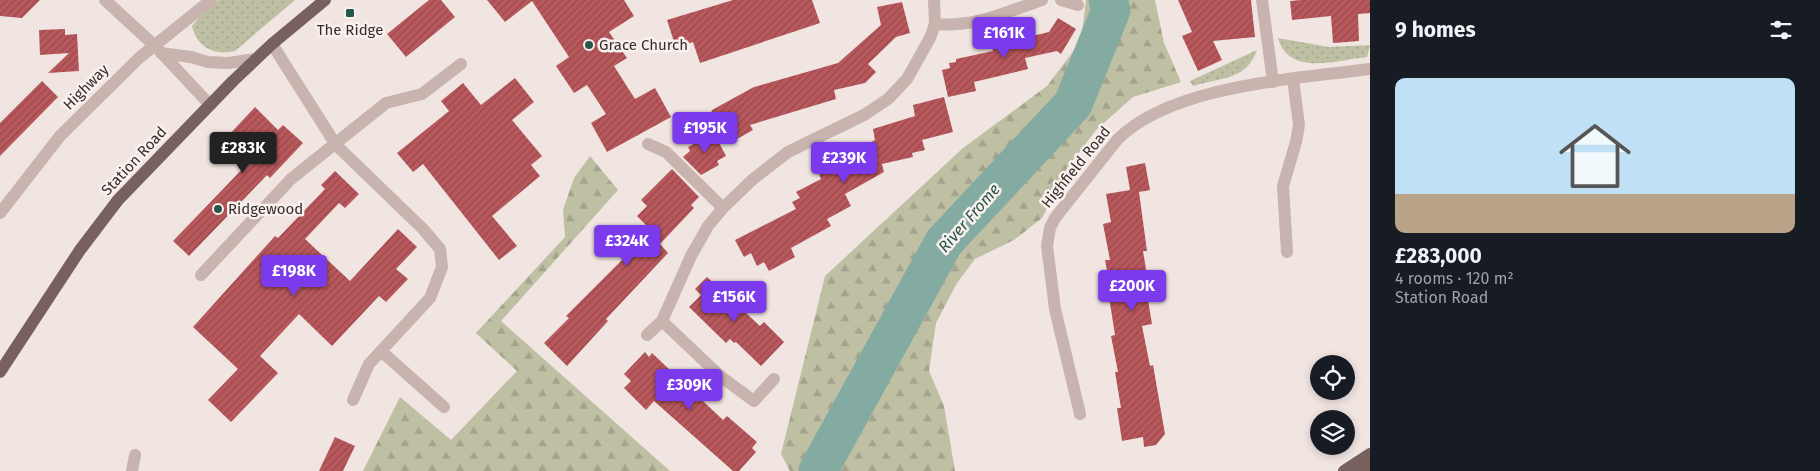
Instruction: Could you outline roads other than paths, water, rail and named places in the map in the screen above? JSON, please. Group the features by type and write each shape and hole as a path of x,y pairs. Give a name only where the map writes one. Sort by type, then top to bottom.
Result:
{"main road":[{"name":"Station Road","path":"0,372 89,236 118,200 256,58 325,0"},
{"path":"1346,470 1370,454"},
{"path":"1346,470 1370,467"}],"street":[{"path":"105,0 158,49 210,105"},
{"name":"Highway","path":"0,213 60,136 138,58 158,49 211,0"},
{"path":"647,335 662,321 691,256 708,226 723,208 752,180 788,152 864,115 888,98 907,79 923,54 934,24 934,0"},
{"path":"934,24 953,26 981,22 1042,0"},
{"path":"1061,0 1078,4"},
{"path":"1262,0 1273,82"},
{"path":"272,44 336,145 423,229 440,249 442,267 430,298 369,364 353,400"},
{"path":"158,49 208,62 228,63 256,58"},
{"path":"201,275 291,179 336,145 386,103 422,94 461,64"},
{"name":"Highfield Road","path":"1080,414 1055,309 1046,246 1050,228 1056,218 1128,129 1156,113 1194,96 1273,82 1370,69"},
{"path":"1287,252 1283,186 1299,125 1293,79"},
{"path":"648,144 666,152 723,208"},
{"path":"662,321 720,376 754,401 774,379"},
{"path":"381,351 444,407"},
{"path":"132,471 135,456"}],"waterway":[{"name":"River Frome","path":"818,471 944,242 1073,104 1111,10 1108,0"}],"place":[{"name":"The Ridge","path":"350,13"},
{"name":"Grace Church","path":"589,45"},
{"name":"Ridgewood","path":"218,209"}]}
